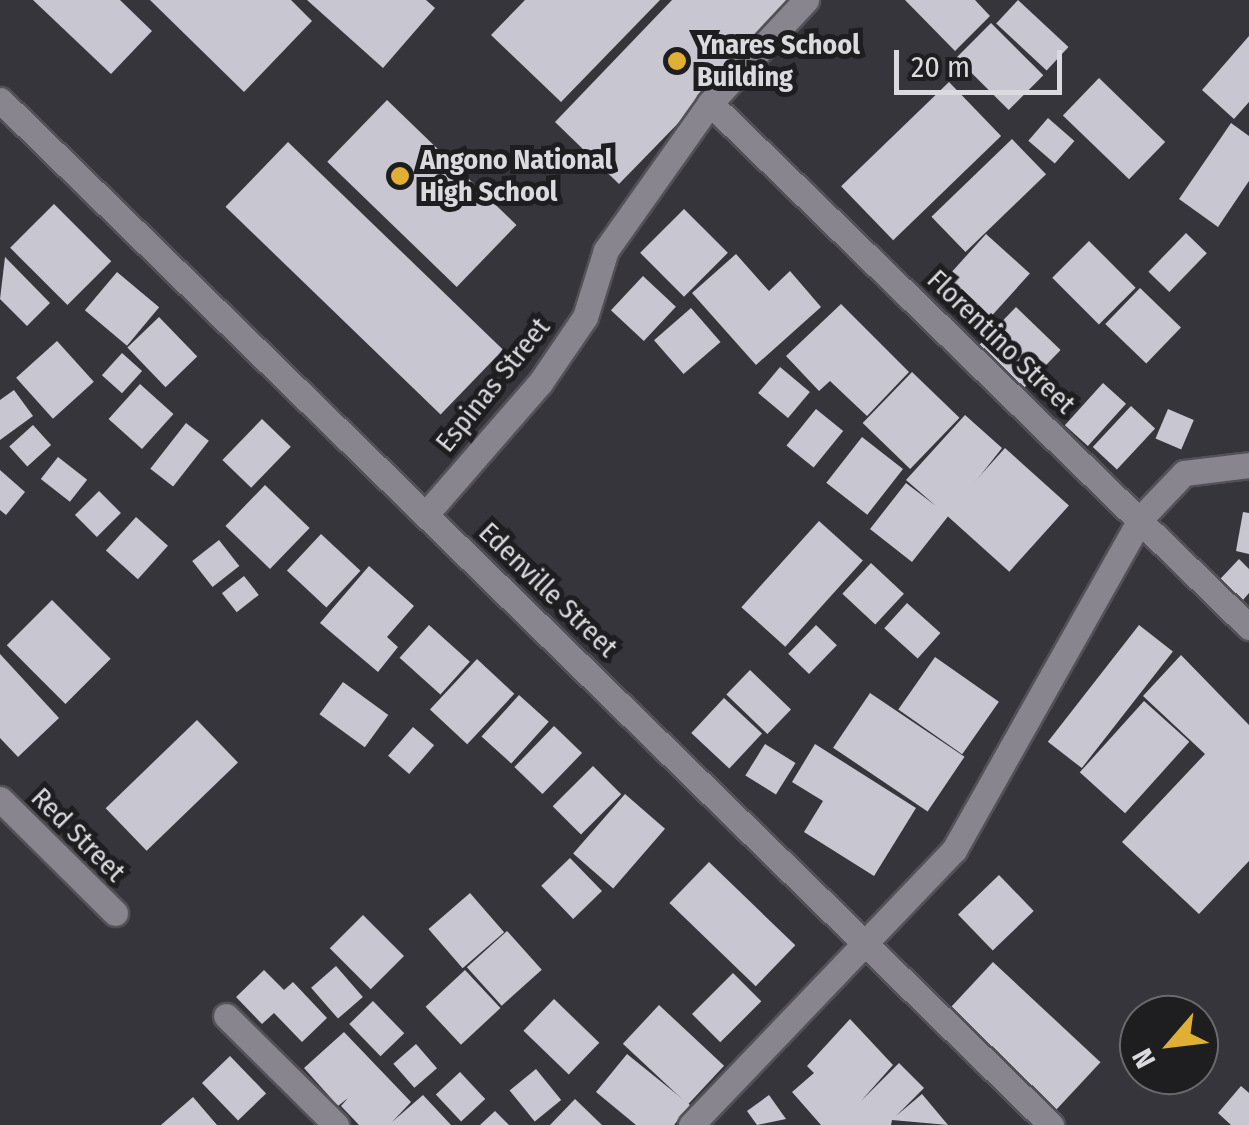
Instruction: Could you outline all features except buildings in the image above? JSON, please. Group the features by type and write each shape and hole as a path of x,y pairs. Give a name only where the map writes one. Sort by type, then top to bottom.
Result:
{"street":[{"name":"Espinas Street","path":"426,514 540,384 585,317 606,250 710,103 806,0"},
{"name":"Edenville Street","path":"0,100 1051,1125"},
{"name":"Florentino Street","path":"710,103 1249,627"},
{"path":"691,1125 954,850 1141,518 1184,473 1249,466"},
{"name":"Red Street","path":"0,800 115,913"},
{"path":"226,1016 336,1125"}],"place":[{"name":"Ynares School Building","path":"677,61"},
{"name":"Angono National High School","path":"400,176"}]}
